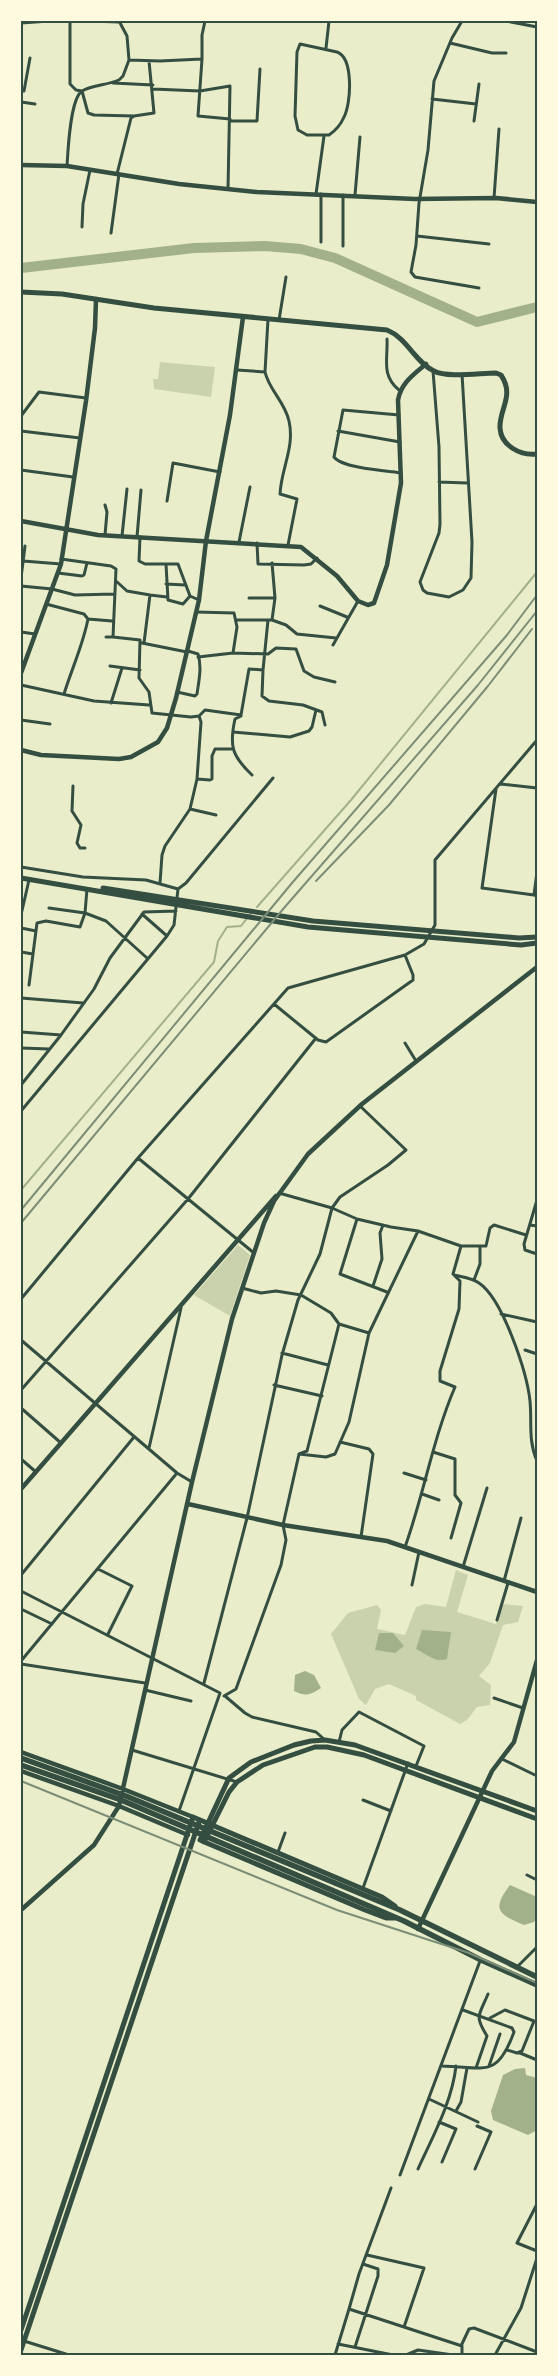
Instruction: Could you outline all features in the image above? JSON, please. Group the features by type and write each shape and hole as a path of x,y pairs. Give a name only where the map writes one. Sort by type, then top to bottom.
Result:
{"highway":[{"path":"21,1758 126,1796 400,1910 537,1977"},
{"path":"21,1765 122,1800 396,1918 480,1960 537,1985"}],"main road":[{"path":"21,292 96,299 154,308 387,330 400,338 433,371 443,374 496,373 501,375 507,396 500,422 501,432 513,450 530,455 537,454"},
{"path":"21,877 308,927 521,945 535,944"},
{"path":"21,877 312,921 519,938 537,937"},
{"path":"21,2350 200,1839 229,1778 251,1762 272,1753 294,1745 325,1740 339,1742 408,1763 537,1811"},
{"path":"200,1839 212,1825 229,1792 237,1782 274,1760 314,1747 327,1747 364,1755 537,1819"},
{"path":"272,1753 274,1760"},
{"path":"21,2330 179,1854 188,1835 193,1817 382,1897 400,1910"},
{"path":"200,1820 200,1839"},
{"path":"188,1835 365,1910 386,1918 396,1918"}],"street":[{"path":"21,23 50,21"},
{"path":"70,21 70,84 76,90 82,91 113,83 124,76 129,60 127,36 119,22 90,21"},
{"path":"205,21 202,35 199,117 257,121 260,69"},
{"path":"326,48 330,21"},
{"path":"462,21 436,75 412,272 414,277 479,288"},
{"path":"506,21 537,27"},
{"path":"304,44 326,48 343,54 348,61 350,76 345,117 335,130 324,136 302,134 298,130 295,116 298,48 304,44"},
{"path":"450,44 483,51 506,53"},
{"path":"21,91 24,91 30,58"},
{"path":"129,60 202,59"},
{"path":"82,91 86,109 90,114 134,116 154,113 149,61"},
{"path":"113,83 200,91 230,86 228,190"},
{"path":"474,121 479,84"},
{"path":"67,166 73,109 82,91"},
{"path":"432,99 476,104"},
{"path":"21,102 35,104"},
{"path":"111,233 118,174 129,123 134,116"},
{"path":"494,198 499,129"},
{"path":"320,242 318,194 324,136"},
{"path":"356,195 360,137"},
{"path":"21,165 67,166 228,190 420,198 494,198 537,202"},
{"path":"82,228 83,204 91,169"},
{"path":"343,194 343,246"},
{"path":"417,236 489,244"},
{"path":"279,320 286,278"},
{"path":"21,673 61,562 86,398 95,328 96,299"},
{"path":"21,750 41,755 88,759 131,757 158,742 170,716 177,692 199,600 206,541 220,472 243,317"},
{"path":"268,319 265,372 267,380 283,403 290,422 288,460 282,476 280,494 297,499 288,545"},
{"path":"387,338 387,375 390,383 400,390"},
{"path":"21,521 66,531 105,535 301,547 318,558 337,576 358,601 368,605 374,603 387,565 399,502 402,473 399,415 400,390 405,382 426,364"},
{"path":"236,370 265,372"},
{"path":"433,371 440,482 439,533 420,582 422,590 427,594 449,597 463,590 471,578 472,542 462,373"},
{"path":"22,414 39,392 86,398"},
{"path":"399,415 343,410 334,453 335,460 365,468 402,473"},
{"path":"21,431 80,438"},
{"path":"338,431 401,442"},
{"path":"166,502 173,463 220,472"},
{"path":"21,470 73,477"},
{"path":"440,482 467,482"},
{"path":"239,542 250,487"},
{"path":"122,536 127,489"},
{"path":"141,490 138,537 139,561 145,564 175,563 179,566 190,596 199,600"},
{"path":"105,505 107,512 105,535"},
{"path":"257,543 256,562 263,564 304,565 310,564 318,558"},
{"path":"21,578 25,546"},
{"path":"23,562 87,563 111,566 116,569 112,621 113,637"},
{"path":"58,573 82,576 84,575 87,563"},
{"path":"272,563 275,598 264,654 261,694 266,699 322,712 325,725"},
{"path":"166,564 167,597"},
{"path":"116,581 127,591 167,597 168,600 181,604 186,603 190,596"},
{"path":"166,584 185,585"},
{"path":"21,586 52,589 75,595 114,594"},
{"path":"150,595 142,643 139,678 149,692 149,705 152,713 170,716 199,716 205,710 241,715"},
{"path":"250,598 275,598"},
{"path":"333,645 358,601"},
{"path":"46,603 84,614 88,619 112,621"},
{"path":"320,606 348,618"},
{"path":"196,612 234,613 236,620 233,653"},
{"path":"64,694 72,668 79,655 88,619"},
{"path":"236,620 270,620 286,625 302,636 336,638"},
{"path":"21,632 35,634"},
{"path":"106,637 137,638 142,643 196,653 201,668 197,694 195,696 177,692"},
{"path":"198,657 233,653 268,654 280,647 296,649 304,671 335,682"},
{"path":"110,666 140,670"},
{"path":"111,703 122,668"},
{"path":"252,775 242,765 232,749 233,732 235,719 241,715 248,669 263,670"},
{"path":"21,685 51,693 111,703 149,705"},
{"path":"233,732 268,733 290,737 299,735 312,727 316,710"},
{"path":"160,883 164,846 190,809 197,779 201,722 199,716"},
{"path":"21,720 50,724"},
{"path":"21,1299 138,1158 288,988 405,955 424,944 435,925 435,860 537,740"},
{"path":"197,779 212,779 212,756 215,749 232,749"},
{"path":"21,1110 167,936 174,925 178,889 186,883 225,838 273,778"},
{"path":"500,784 537,788"},
{"path":"73,786 72,811 81,824 77,843 80,848 85,848"},
{"path":"496,788 482,888 535,895 537,872"},
{"path":"190,809 216,815"},
{"path":"21,867 84,877 134,878 178,889"},
{"path":"21,915 30,879"},
{"path":"29,985 37,922 80,927 85,913 87,889"},
{"path":"49,908 85,913 106,921 147,958"},
{"path":"21,1085 84,1003 110,958 142,914 176,911"},
{"path":"142,914 167,936"},
{"path":"21,928 36,931"},
{"path":"21,952 33,954"},
{"path":"274,1004 316,1038 326,1042 410,983 413,977 405,955"},
{"path":"21,1910 94,1845 119,1806 151,1657 232,1319 264,1223 279,1193 308,1154 360,1106 537,967"},
{"path":"21,998 84,1003"},
{"path":"21,1032 61,1035"},
{"path":"21,1390 188,1198 316,1038"},
{"path":"405,1044 416,1062"},
{"path":"21,1048 50,1049"},
{"path":"204,1683 247,1518 282,1353 300,1295 320,1254 332,1208 340,1197 380,1171 406,1150 360,1106"},
{"path":"138,1158 254,1253"},
{"path":"279,1193 332,1208 357,1218 418,1231 461,1246 480,1248 486,1246 490,1228 494,1225 526,1235"},
{"path":"21,1490 181,1308 271,1199 279,1193"},
{"path":"537,1200 524,1244 525,1250 537,1254"},
{"path":"357,1218 340,1274 388,1292"},
{"path":"372,1286 382,1259 380,1238 383,1225"},
{"path":"530,1225 537,1226"},
{"path":"299,1454 326,1457 335,1454 349,1422 369,1333 418,1231"},
{"path":"454,1274 461,1246"},
{"path":"474,1280 480,1264 480,1248"},
{"path":"454,1274 474,1280 487,1291 501,1314 521,1364 528,1390 531,1443 537,1461"},
{"path":"405,1547 433,1452 455,1387 440,1381 440,1371 459,1309 460,1281 454,1274"},
{"path":"242,1288 261,1293 276,1291 300,1295 331,1313 339,1324 369,1333"},
{"path":"148,1448 181,1308"},
{"path":"501,1314 537,1322"},
{"path":"299,1454 307,1451 339,1324"},
{"path":"21,1340 177,1473 192,1482"},
{"path":"525,1350 537,1354"},
{"path":"282,1353 328,1364"},
{"path":"274,1385 322,1396"},
{"path":"21,1408 61,1444"},
{"path":"21,1575 134,1437"},
{"path":"340,1442 369,1449 373,1454 361,1537"},
{"path":"433,1452 455,1459 455,1495 461,1503 451,1538"},
{"path":"224,1696 236,1690 274,1588 286,1540 283,1526 299,1454"},
{"path":"21,1459 36,1472"},
{"path":"145,1683 21,1663 177,1473"},
{"path":"404,1473 426,1480"},
{"path":"463,1568 487,1488"},
{"path":"422,1494 440,1500"},
{"path":"188,1504 283,1526 361,1537 405,1547 537,1592"},
{"path":"497,1620 521,1518"},
{"path":"412,1584 419,1552"},
{"path":"98,1569 132,1586 108,1634"},
{"path":"21,1591 204,1683 252,1717 316,1732 325,1740"},
{"path":"21,1609 52,1624"},
{"path":"418,1928 485,1791 492,1771 514,1742 537,1660"},
{"path":"144,1690 191,1701"},
{"path":"179,1812 220,1693"},
{"path":"494,1698 524,1708"},
{"path":"339,1742 342,1730 359,1712 424,1746 416,1766"},
{"path":"132,1750 194,1767 237,1782"},
{"path":"21,1752 193,1817"},
{"path":"502,1758 537,1776"},
{"path":"362,1889 408,1763"},
{"path":"21,1771 119,1806 188,1835"},
{"path":"363,1800 391,1811"},
{"path":"278,1852 285,1833"},
{"path":"527,1875 537,1880"},
{"path":"517,1967 537,1947"},
{"path":"400,2175 463,2010 480,1960"},
{"path":"476,2068 487,2036 479,2025 479,2015 488,1994"},
{"path":"442,2066 476,2068 488,2066 500,2062 507,2050 514,2030 490,2018 463,2010"},
{"path":"490,2018 505,2010 535,2022 520,2053"},
{"path":"488,2066 500,2034"},
{"path":"507,2050 537,2060"},
{"path":"418,2169 446,2106 454,2081 456,2066"},
{"path":"456,2111 461,2102 467,2068"},
{"path":"429,2099 456,2111 491,2132 475,2169"},
{"path":"439,2122 456,2129 442,2162"},
{"path":"335,2355 363,2264 390,2188"},
{"path":"537,2204 518,2244 537,2251"},
{"path":"367,2254 424,2268 404,2327"},
{"path":"495,2355 521,2308 537,2258"},
{"path":"355,2348 378,2276 378,2269 363,2264"},
{"path":"349,2310 461,2346 464,2348 462,2355"},
{"path":"461,2346 469,2329 478,2329 537,2352"},
{"path":"24,2341 69,2355"},
{"path":"338,2344 393,2355"},
{"path":"406,2355 418,2350 453,2355"}],"shaded area":[{"path":"160,362 215,367 211,397 154,389 153,379 158,379"},
{"path":"238,1245 250,1255 230,1316 194,1295"},
{"path":"456,1570 468,1575 457,1612 496,1624 502,1604 523,1606 518,1622 503,1625 490,1663 479,1676 491,1685 490,1705 477,1707 467,1720 460,1724 416,1700 416,1696 389,1684 375,1689 366,1705 359,1699 331,1634 348,1613 377,1605 381,1610 377,1629 405,1635 416,1607 425,1604 446,1607"},
{"path":"422,1630 451,1632 447,1659 434,1659 416,1649"},
{"path":"379,1633 393,1633 404,1646 395,1653 375,1650"},
{"path":"305,1671 314,1675 321,1688 308,1694 294,1691 295,1675"},
{"path":"510,1885 537,1897 537,1917 534,1922 524,1925 503,1914 500,1910 501,1900"},
{"path":"525,2068 526,2075 537,2078 537,2130 528,2135 493,2120 491,2111 503,2075 515,2069"}],"waterway":[{"path":"21,268 194,248 265,246 301,249 335,258 477,322 537,307"},
{"path":"257,907 351,800 537,572"},
{"path":"21,1190 214,962 218,941 227,927 241,926 252,912"}],"railway":[{"path":"21,1210 292,883 507,635 537,595"},
{"path":"21,1223 284,908 478,685 537,611"},
{"path":"316,881 389,805 488,686 532,629"},
{"path":"21,1781 337,1910 469,1953 537,1983"}]}
